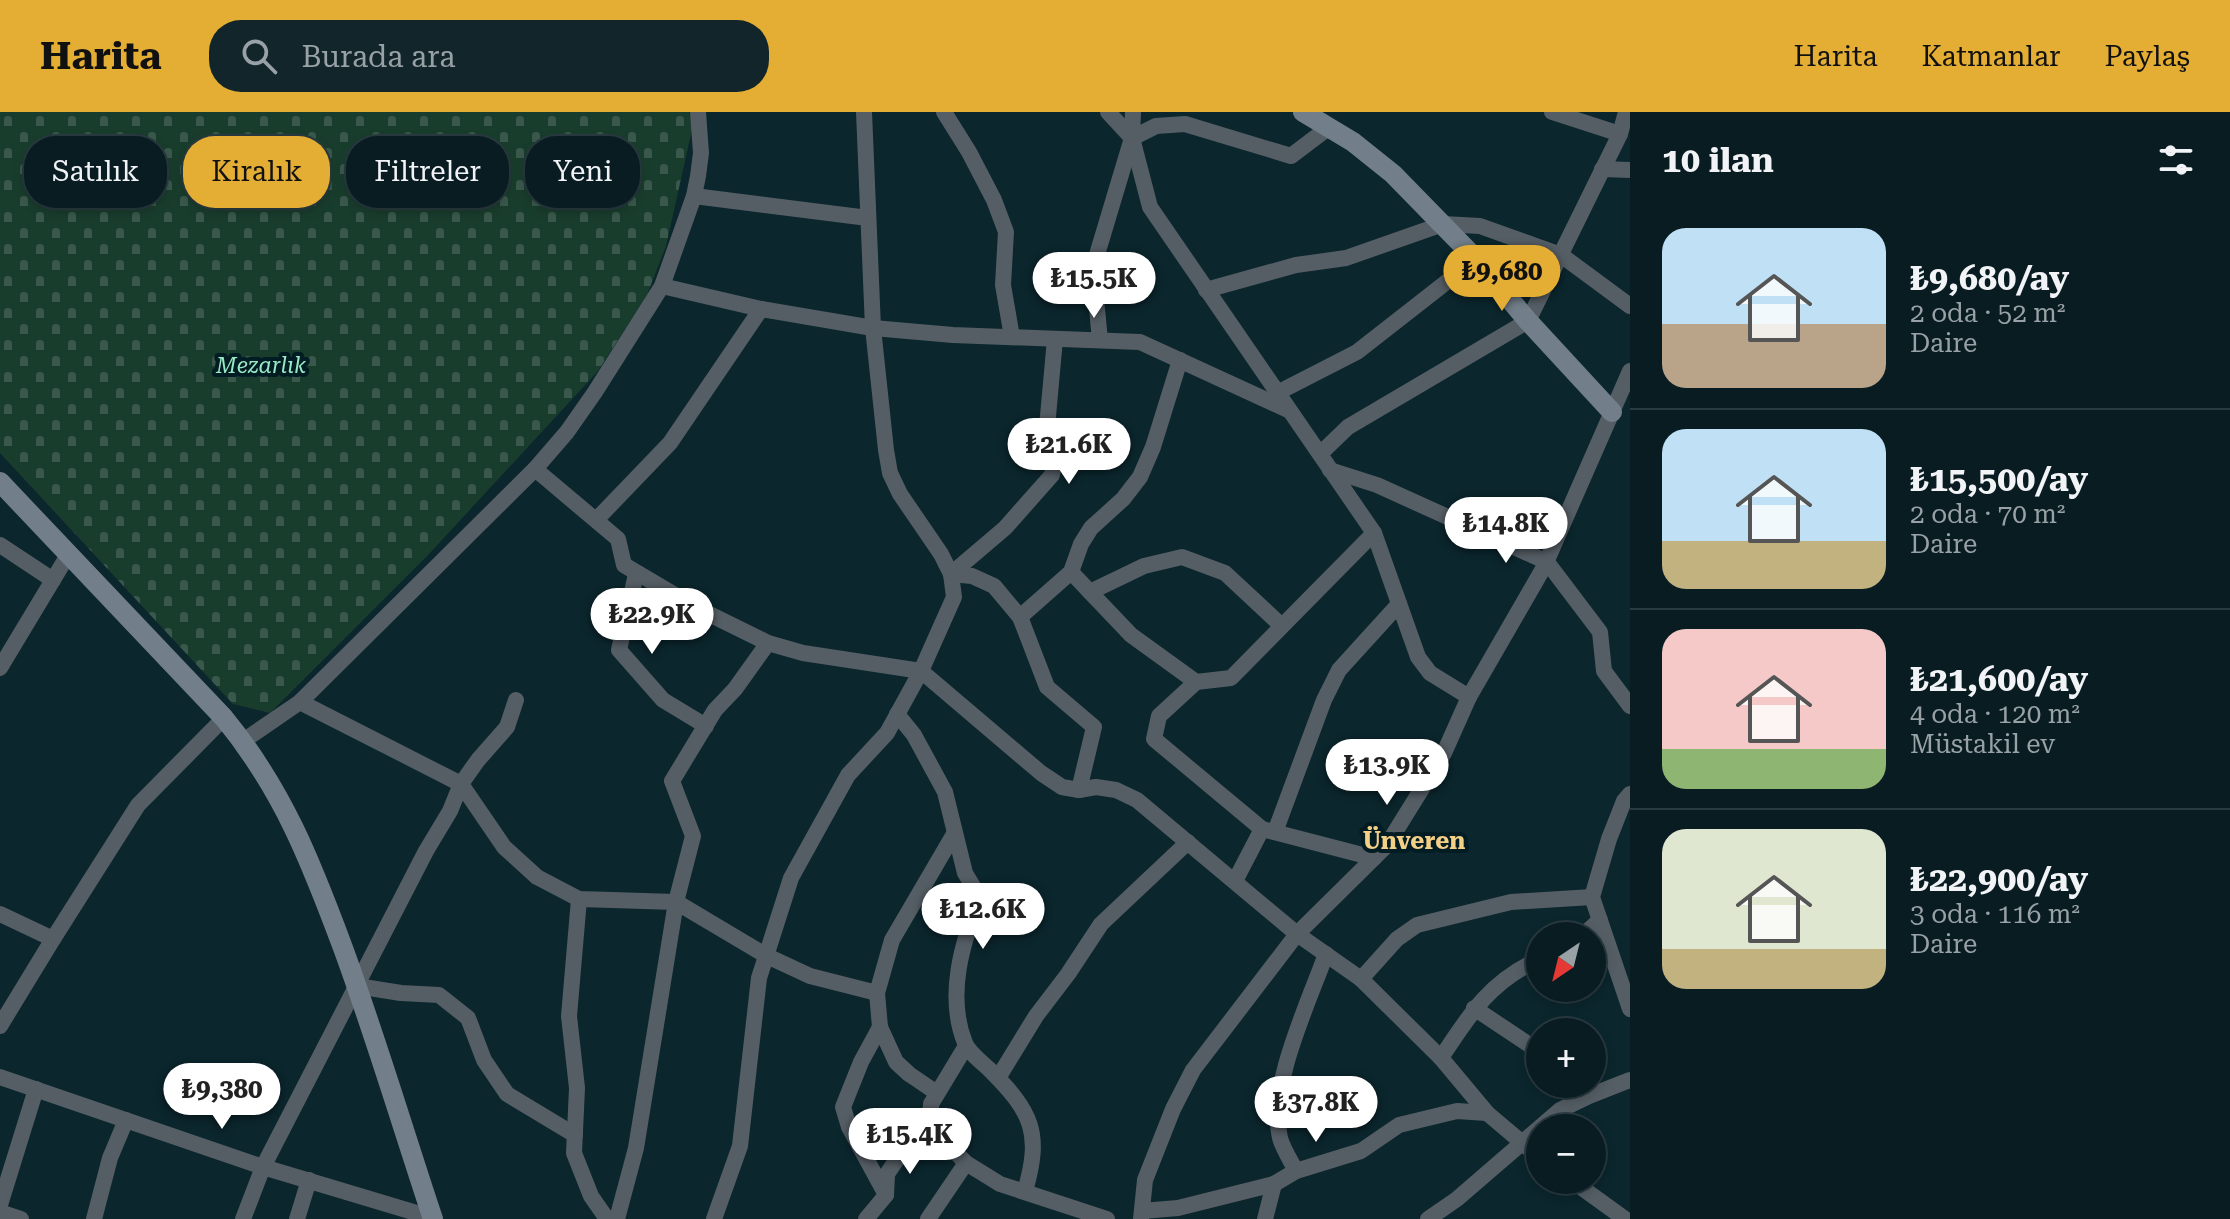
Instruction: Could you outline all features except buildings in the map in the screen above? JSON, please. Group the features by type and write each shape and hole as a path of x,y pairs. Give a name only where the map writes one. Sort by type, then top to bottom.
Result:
{"main road":[{"path":"1303,112 1353,142 1393,174 1476,259 1612,412"},
{"path":"0,482 224,718 243,741 287,811 318,880 357,986 433,1218"},
{"path":"0,493 68,555"}],"street":[{"path":"243,741 300,702 535,469 567,432 662,286 694,196 701,153 698,112"},
{"path":"714,1219 740,1146 759,978 791,878 848,775 887,733 921,671 954,597 951,574 941,554 900,494 890,473 873,328 864,112"},
{"path":"944,112 994,200 1006,232 1003,285 1012,337"},
{"path":"1108,112 1132,138 1150,207 1374,533 1418,657 1430,673 1469,697"},
{"path":"1100,340 1093,268 1132,138 1133,112"},
{"path":"1552,112 1620,134"},
{"path":"1320,454 1348,427 1528,321 1620,134 1626,112"},
{"path":"1132,138 1156,126 1185,124 1291,156 1328,128"},
{"path":"1602,169 1630,170"},
{"path":"694,196 868,218"},
{"path":"1206,290 1296,265 1346,258 1443,224 1480,226 1561,255 1630,306"},
{"path":"1277,393 1357,352 1476,259"},
{"path":"662,286 761,309 873,328 953,335 1140,342 1290,411"},
{"path":"596,520 670,443 761,309"},
{"path":"951,574 1005,528 1052,475 1056,454 1047,427 1055,339"},
{"path":"1020,617 1071,572 1081,544 1091,528 1123,499 1140,477 1153,447 1180,360"},
{"path":"1487,1113 1457,1111 1399,1125 1361,1151 1296,1171 1274,1184 1141,1215 1145,1180 1173,1109 1193,1070 1297,934 1387,845 1444,753 1469,697 1547,562 1630,371"},
{"path":"535,469 618,539 624,565 695,607 768,643 803,653 921,671 1041,773 1062,787 1116,790 1137,800 1297,934 1361,979 1441,1058 1487,1113 1526,1147"},
{"path":"1330,470 1377,485 1547,562 1600,632 1604,671 1630,706"},
{"path":"1374,533 1231,678 1196,682 1159,716 1154,739 1268,830 1374,858"},
{"path":"0,545 53,580"},
{"path":"2,659 68,555"},
{"path":"1090,592 1144,566 1182,557 1225,573 1282,626"},
{"path":"1071,572 1131,635 1196,682"},
{"path":"636,574 619,650 663,700 706,726"},
{"path":"951,574 972,576 994,586 1020,617 1047,687 1094,727 1079,790"},
{"path":"1235,881 1268,830 1339,670 1399,604"},
{"path":"579,899 569,1016 577,1088 574,1153 591,1196 619,1218 636,1148 676,902 693,836 672,781 715,710 735,689 768,643"},
{"path":"243,1219 263,1167 426,851 450,811 461,784 507,727 516,700"},
{"path":"300,702 461,784 504,847 537,877 579,899 676,902 767,956 810,976 877,993"},
{"path":"897,714 914,735 945,792 965,873 980,898 968,928 959,966 956,1009 966,1046 998,1078 1027,1115 1034,1147 1033,1165 1025,1191"},
{"path":"0,1026 138,805 224,718"},
{"path":"1630,794 1624,801 1609,839 1592,897 1630,1009"},
{"path":"934,1101 896,1062 880,1027 877,993 892,940 954,834"},
{"path":"998,1078 1036,1016 1101,924 1188,842"},
{"path":"1361,979 1397,939 1417,925 1511,902 1592,897"},
{"path":"0,914 53,939"},
{"path":"1296,1171 1280,1140 1277,1107 1287,1059 1326,954"},
{"path":"1441,1058 1474,1008 1513,972 1526,966"},
{"path":"357,986 439,995 468,1018 484,1060 507,1094 575,1135"},
{"path":"1474,1008 1526,1043"},
{"path":"880,1027 861,1062 843,1107 849,1127 886,1195"},
{"path":"866,1219 886,1195 887,1174 966,1046"},
{"path":"0,1077 263,1167 433,1218"},
{"path":"1606,1085 1630,1080"},
{"path":"0,1205 36,1089"},
{"path":"1435,1217 1560,1110 1579,1098"},
{"path":"934,1101 931,1117 942,1138 966,1163 1000,1184 1107,1219"},
{"path":"94,1219 110,1158 126,1120"},
{"path":"928,1219 966,1163"},
{"path":"297,1219 309,1180"},
{"path":"1265,1219 1274,1184"},
{"path":"1590,1194 1625,1219"},
{"path":"0,1212 21,1219"}],"green space":[{"name":"Mezarlık","path":"0,112 689,112 693,125 666,246 647,295 598,371 428,555 270,713 233,704 0,453"}],"district":[{"name":"Ünveren","path":"1414,841"}]}
